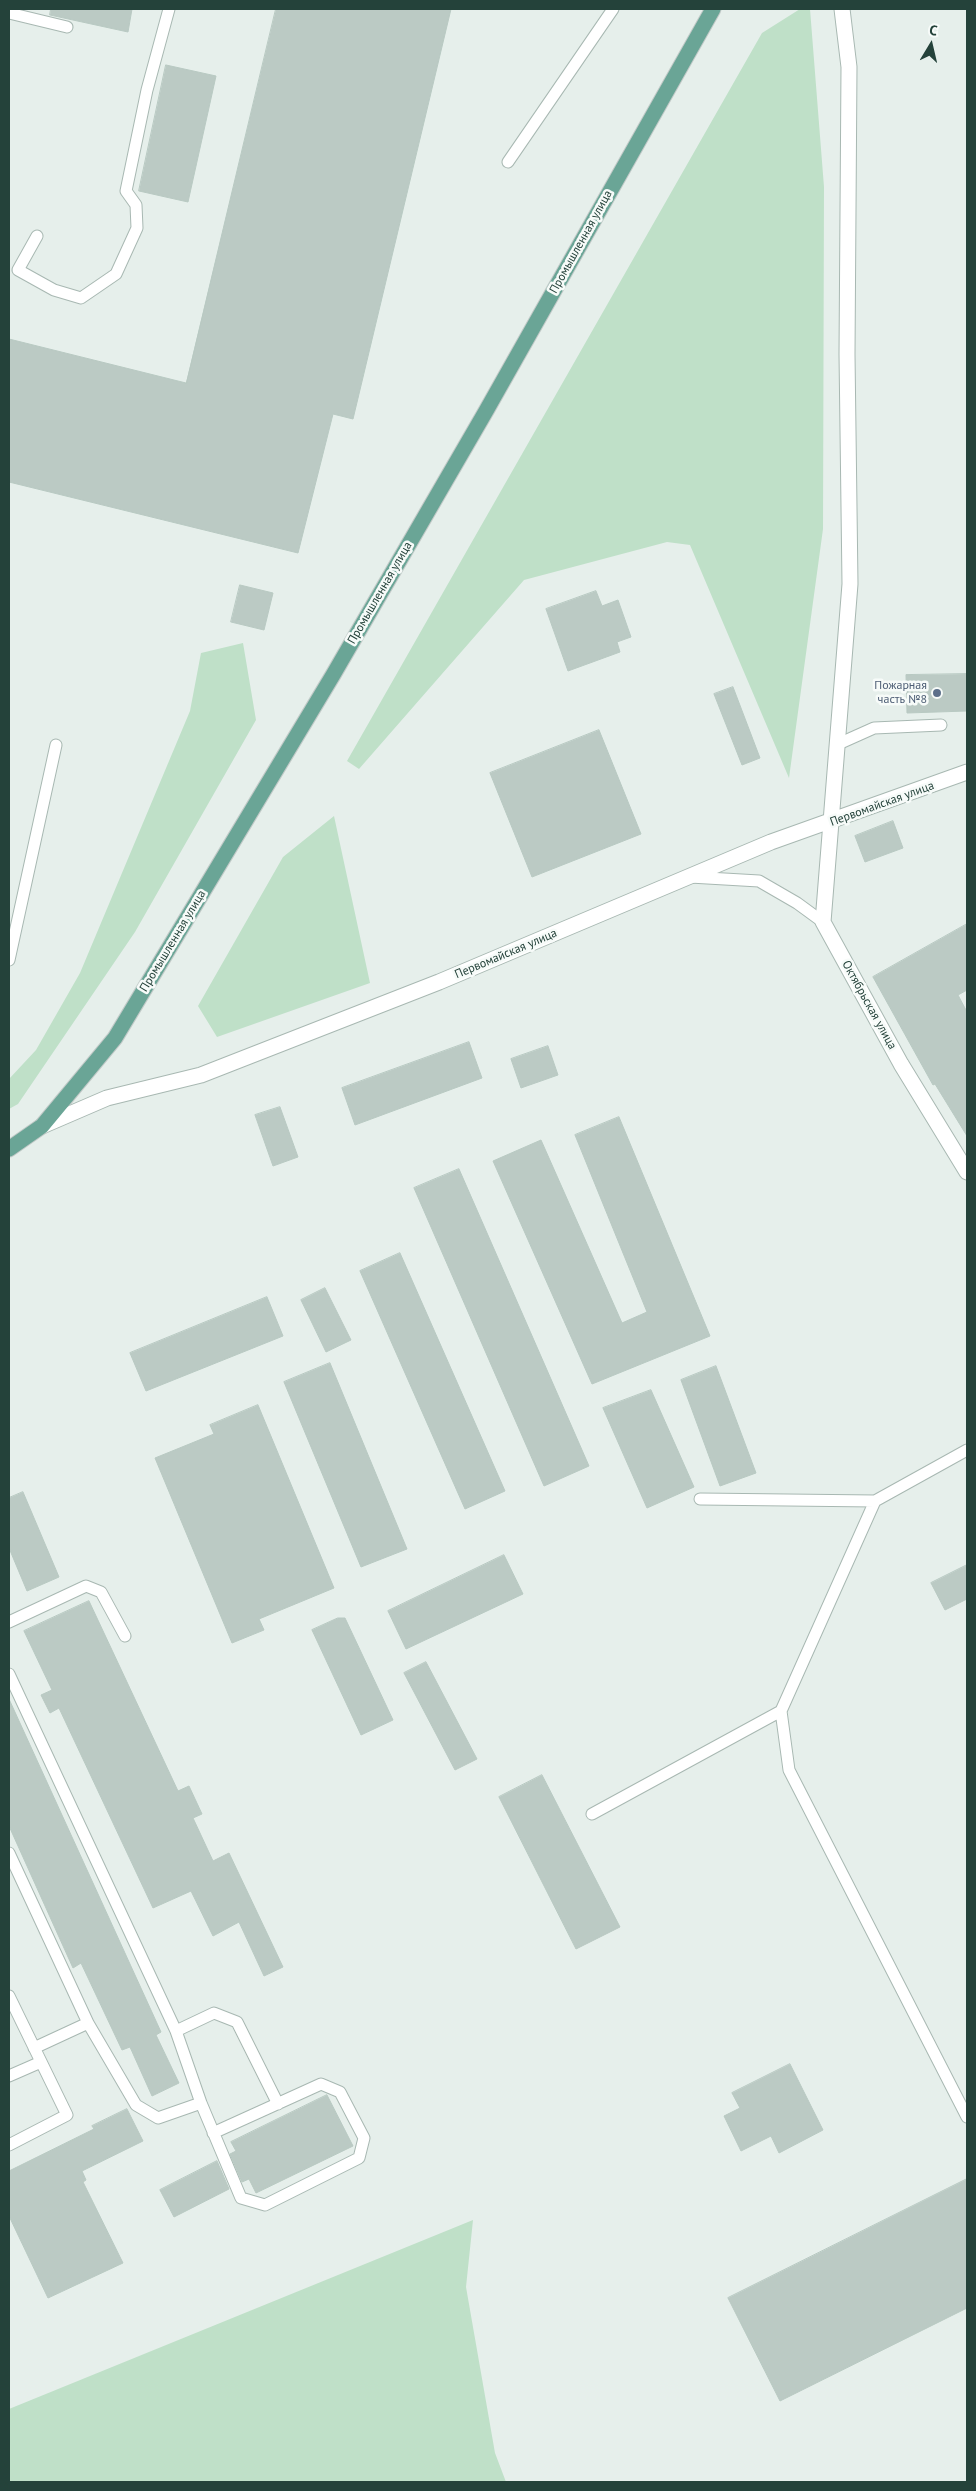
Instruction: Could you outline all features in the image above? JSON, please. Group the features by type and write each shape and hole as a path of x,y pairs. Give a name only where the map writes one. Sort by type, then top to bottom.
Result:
{"main road":[{"name":"Промышленная улица","path":"9,1149 42,1126 115,1038 333,675 481,420 713,9"}],"street":[{"path":"823,922 850,584 848,67 842,9"},
{"name":"Первомайская улица","path":"42,1126 107,1098 210,1071 439,982 771,842 831,823 967,772"},
{"name":"Октябрьская улица","path":"823,922 901,1064 967,1172"}],"lane":[{"path":"37,236 18,270 54,290 82,298 116,274 137,228 136,205 126,191 147,90 169,9"},
{"path":"508,162 613,9"},
{"path":"9,14 67,27"},
{"path":"836,746 874,728 941,725"},
{"path":"9,960 56,745"},
{"path":"689,877 758,881 797,902 823,922"},
{"path":"700,1499 875,1501 967,1450"},
{"path":"875,1501 781,1710 789,1770 967,2117"},
{"path":"9,1622 86,1586 101,1592 125,1636"},
{"path":"9,1674 176,2031 200,2103 213,2134 241,2198 265,2205 359,2158 364,2138 340,2092 321,2084 213,2134"},
{"path":"592,1814 781,1710"},
{"path":"9,1853 88,2024 136,2105 158,2118 200,2103"},
{"path":"9,1996 67,2115 9,2145"},
{"path":"176,2031 214,2013 237,2022 278,2104"},
{"path":"34,2048 88,2024"},
{"path":"9,2076 41,2062"}],"green space":[{"path":"800,9 810,9 824,187 823,529 789,778 690,545 667,542 524,580 359,769 347,761 762,33"},
{"path":"243,643 256,720 135,932 18,1104 9,1109 9,1079 36,1050 80,973 190,711 201,653"},
{"path":"334,816 370,983 217,1037 198,1006 283,857"},
{"path":"473,2220 466,2287 495,2453 506,2482 9,2482 9,2409"}],"building":[{"path":"51,9 132,9 128,32 50,15"},
{"path":"276,9 451,9 353,419 333,414 298,553 9,482 9,339 186,383"},
{"path":"166,65 216,76 188,202 139,191"},
{"path":"240,585 273,593 264,630 231,622"},
{"path":"596,591 602,606 618,600 631,637 617,642 620,652 568,671 546,609"},
{"name":"Пожарная часть №8","path":"967,674 967,711 907,713 906,675"},
{"path":"733,687 760,758 742,765 714,694"},
{"path":"599,730 641,834 532,877 490,773"},
{"path":"893,821 903,848 865,862 855,836"},
{"path":"967,924 967,990 958,995 967,1012 967,1136 935,1084 933,1085 873,977"},
{"path":"469,1042 482,1078 355,1125 342,1088"},
{"path":"548,1046 558,1075 521,1088 511,1059"},
{"path":"280,1107 298,1157 273,1166 255,1115"},
{"path":"619,1117 710,1336 592,1384 493,1161 541,1140 622,1323 647,1312 575,1135"},
{"path":"459,1169 589,1466 544,1486 414,1188"},
{"path":"400,1253 505,1491 465,1509 360,1271"},
{"path":"325,1288 351,1340 326,1352 301,1300"},
{"path":"267,1297 283,1336 146,1391 130,1353"},
{"path":"330,1363 407,1549 361,1567 284,1382"},
{"path":"716,1366 756,1473 720,1486 681,1380"},
{"path":"651,1390 694,1487 647,1508 603,1408"},
{"path":"258,1405 334,1588 259,1619 264,1630 232,1643 155,1458 214,1434 210,1425"},
{"path":"23,1492 59,1577 27,1591 9,1548 9,1498"},
{"path":"504,1555 523,1594 406,1649 388,1611"},
{"path":"967,1565 967,1599 945,1610 931,1583"},
{"path":"89,1601 178,1791 189,1786 202,1814 193,1818 213,1861 229,1853 283,1967 264,1976 239,1922 213,1936 191,1891 153,1908 59,1708 50,1713 41,1695 52,1690 24,1631"},
{"path":"338,1618 345,1618 393,1720 361,1735 312,1630"},
{"path":"426,1662 477,1759 455,1770 404,1673"},
{"path":"9,1699 161,2032 156,2035 179,2083 152,2096 130,2047 122,2050 81,1963 73,1968 9,1826"},
{"path":"542,1775 620,1927 576,1949 499,1797"},
{"path":"790,2064 823,2130 779,2153 771,2136 741,2151 724,2116 740,2108 732,2093"},
{"path":"327,2095 353,2146 256,2193 249,2179 242,2182 230,2154 236,2151 231,2142"},
{"path":"127,2109 143,2141 82,2171 86,2180 83,2182 123,2263 48,2298 9,2216 9,2171 94,2129 92,2126"},
{"path":"217,2161 229,2189 174,2217 160,2190"},
{"path":"967,2179 967,2308 780,2401 728,2298"}],"place":[{"name":"Пожарная часть №8","path":"937,693"}]}
